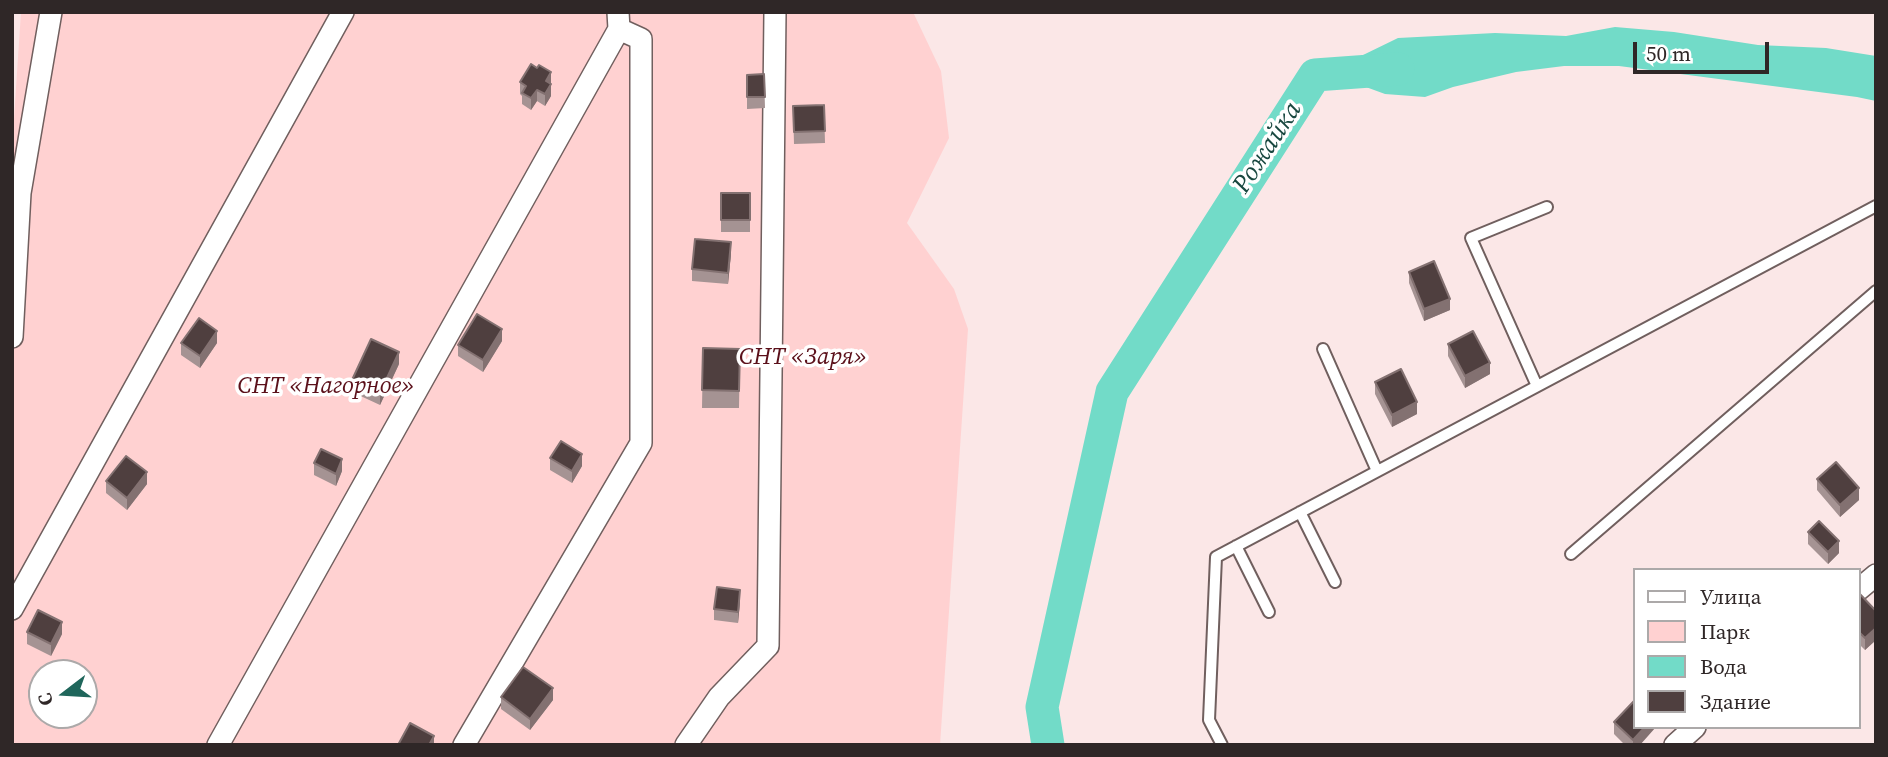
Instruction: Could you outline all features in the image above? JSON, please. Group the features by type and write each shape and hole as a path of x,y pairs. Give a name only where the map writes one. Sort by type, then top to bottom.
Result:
{"street":[{"path":"12,337 20,193 51,12"},
{"path":"12,609 343,12"},
{"path":"686,745 719,697 768,646 775,12"},
{"path":"218,745 618,21 641,39 641,443 464,745"},
{"path":"1860,588 1876,575"},
{"path":"1675,745 1693,729"}],"lane":[{"path":"1222,745 1209,720 1216,557 1876,206"},
{"path":"1537,386 1471,238 1547,207"},
{"path":"1571,554 1876,291"},
{"path":"1323,349 1377,471"},
{"path":"1300,512 1335,582"},
{"path":"1236,546 1269,612"}],"green space":[{"name":"СНТ «Нагорное»","path":"21,12 913,12 941,71 949,138 907,223 954,289 968,329 940,745 12,745 12,149"}],"water":[{"path":"1615,27 1674,32 1758,45 1826,48 1876,56 1876,101 1619,66 1564,66 1516,72 1453,87 1425,97 1385,94 1355,83 1353,65 1361,56 1398,38 1495,33 1566,36"}],"building":[{"path":"531,64 551,72 546,81 551,84 545,94 537,90 531,98 522,93 526,86 520,82"},
{"path":"764,74 765,97 747,97 747,75"},
{"path":"824,105 825,131 794,132 793,106"},
{"path":"721,193 750,193 750,220 721,220"},
{"path":"695,239 731,242 728,273 692,269"},
{"path":"1434,261 1450,299 1424,309 1409,272"},
{"path":"477,314 502,329 483,360 458,345"},
{"path":"199,318 217,331 200,356 181,343"},
{"path":"1473,331 1490,363 1465,376 1448,344"},
{"path":"371,339 399,352 380,393 352,380"},
{"path":"703,348 740,349 739,391 702,390"},
{"path":"1401,369 1417,402 1392,415 1375,382"},
{"path":"561,441 582,454 572,471 550,458"},
{"path":"321,449 342,459 336,474 314,463"},
{"path":"126,456 147,472 127,498 106,481"},
{"path":"1836,462 1859,488 1840,505 1817,479"},
{"path":"1819,521 1839,541 1828,552 1808,532"},
{"path":"717,587 740,590 738,612 714,609"},
{"path":"1860,594 1876,611 1876,628 1865,638 1860,633"},
{"path":"38,610 62,622 51,644 27,632"},
{"path":"523,667 553,688 530,719 501,697"},
{"path":"1632,703 1632,729 1643,729 1633,740 1614,722"},
{"path":"410,723 434,736 429,745 398,745"}],"waterway":[{"name":"Рожайка","path":"1048,745 1042,707 1112,392 1315,75 1398,69"}],"park label":[{"name":"СНТ «Заря»","path":"803,358"}]}
